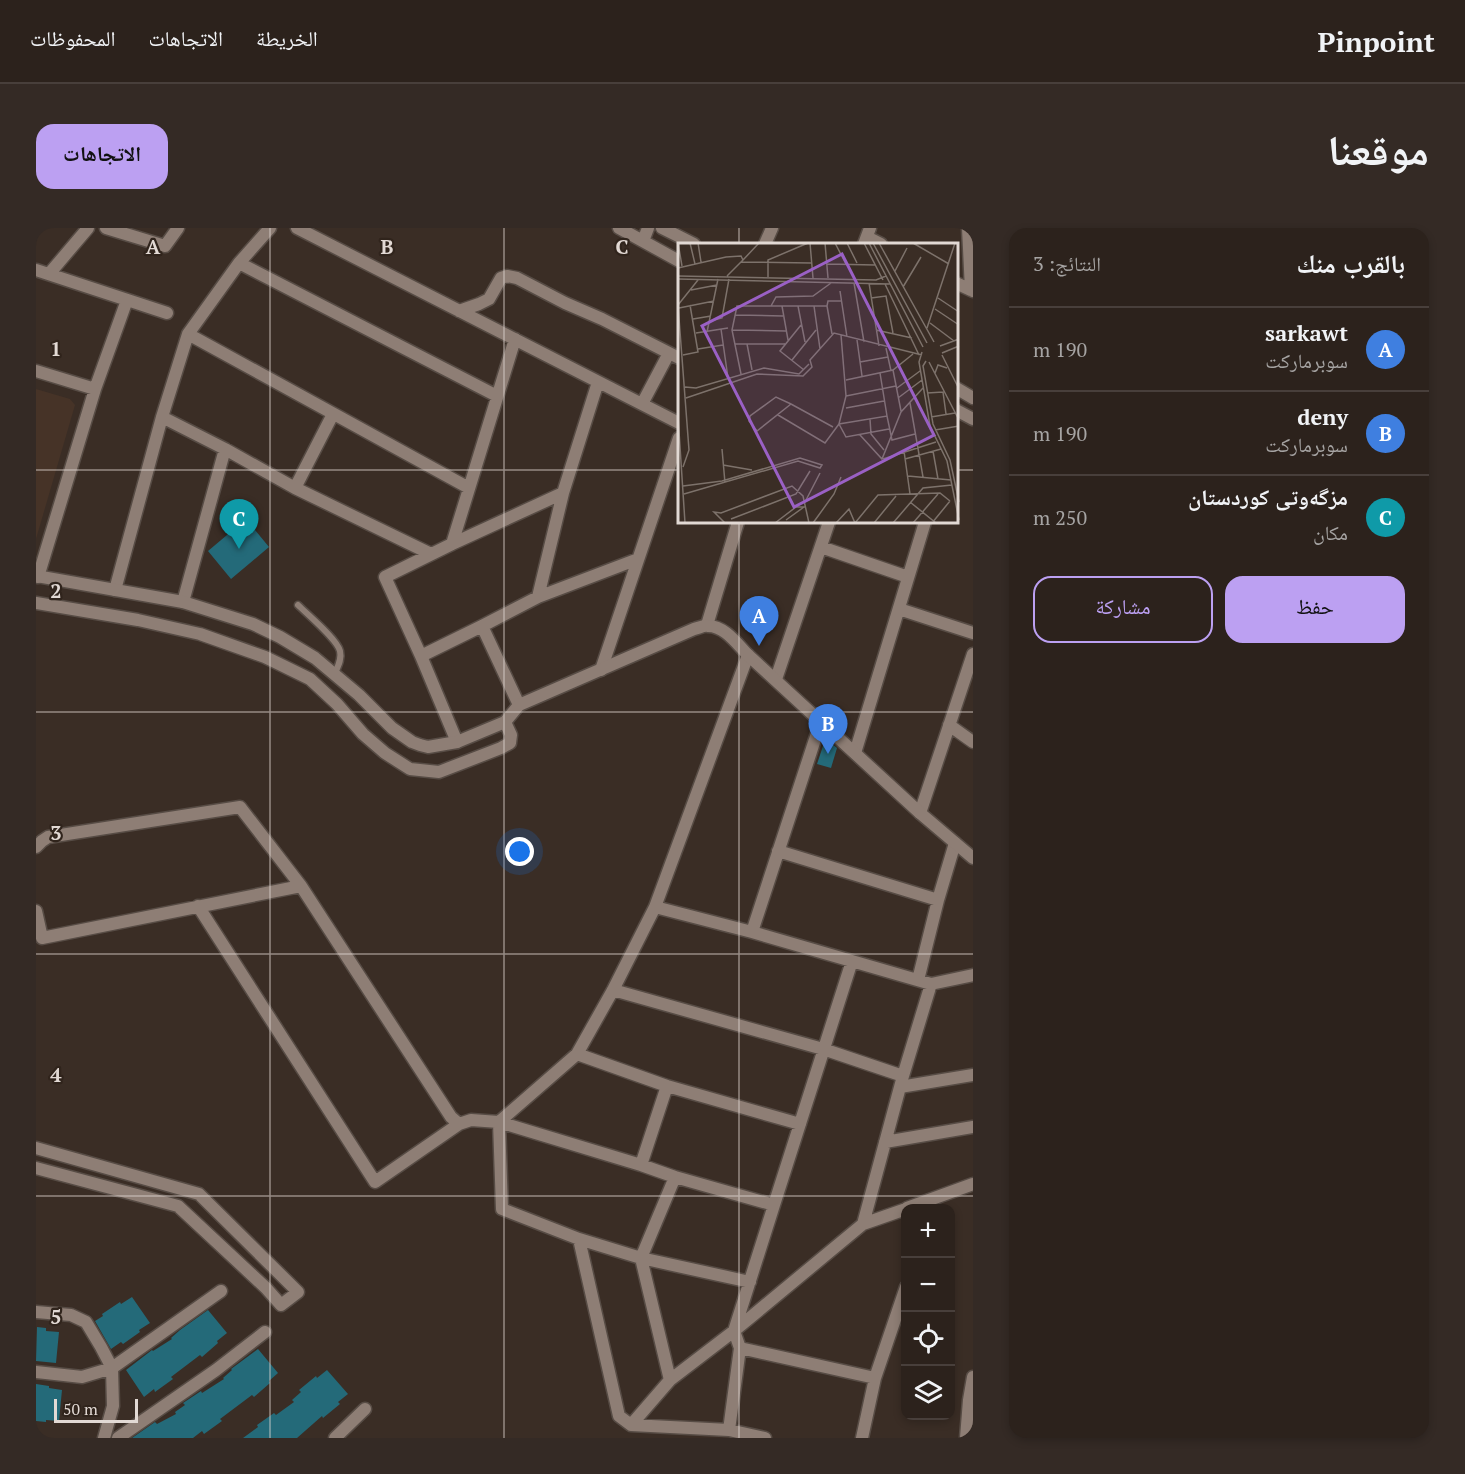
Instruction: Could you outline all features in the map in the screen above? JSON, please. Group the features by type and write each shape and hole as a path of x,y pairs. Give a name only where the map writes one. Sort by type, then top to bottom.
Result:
{"street":[{"path":"49,274 88,228"},
{"path":"106,228 165,246 178,228"},
{"path":"116,590 162,417 188,334 239,263 270,228"},
{"path":"297,228 678,422"},
{"path":"619,228 678,260"},
{"path":"643,241 648,228"},
{"path":"663,228 692,243"},
{"path":"765,243 772,228"},
{"path":"968,228 972,291"},
{"path":"239,263 497,396"},
{"path":"36,270 167,313"},
{"path":"459,311 489,299 501,278 507,276 517,278 674,356 642,404"},
{"path":"958,284 972,291"},
{"path":"127,300 95,389 37,577 183,602 253,624 315,658 359,694 392,728 412,742 428,747 457,742 505,722 519,705 694,629 707,625 718,627 920,813 973,858"},
{"path":"188,334 469,488"},
{"path":"452,544 515,339"},
{"path":"36,371 95,389"},
{"path":"538,597 564,493 598,382"},
{"path":"958,389 973,398"},
{"path":"958,413 973,419"},
{"path":"295,488 333,414"},
{"path":"162,417 295,488 431,554"},
{"path":"601,670 678,441"},
{"path":"183,602 225,449"},
{"path":"457,742 385,577 564,493"},
{"path":"707,625 737,524"},
{"path":"776,680 828,524"},
{"path":"855,753 924,524"},
{"path":"821,547 908,577"},
{"path":"421,656 538,597 638,559"},
{"path":"36,603 138,620 200,634 265,657 310,679 337,704 363,734 385,753 410,769 439,772 501,748 510,743 511,735 505,722"},
{"path":"899,609 973,633"},
{"path":"482,626 519,705"},
{"path":"499,1122 577,1054 613,990 656,907 748,654"},
{"path":"920,813 973,654"},
{"path":"322,690 335,673"},
{"path":"752,932 821,721"},
{"path":"950,725 973,742"},
{"path":"36,847 48,837 240,807 301,886 451,1117 459,1124"},
{"path":"918,980 955,843"},
{"path":"778,851 938,900"},
{"path":"36,911 42,938 301,886"},
{"path":"198,906 375,1182 459,1124 471,1120 499,1122 774,1205"},
{"path":"656,907 752,932 931,984 973,975"},
{"path":"729,1430 740,1348 734,1331 852,961"},
{"path":"863,1224 931,984"},
{"path":"613,990 823,1049 902,1082 973,1075"},
{"path":"577,1054 667,1086 800,1124"},
{"path":"641,1165 667,1086"},
{"path":"499,1122 502,1209 579,1239 641,1258 750,1282"},
{"path":"885,1142 973,1127"},
{"path":"36,1148 199,1194 298,1293 281,1305 266,1288 178,1206 36,1168"},
{"path":"670,1380 641,1258 675,1177"},
{"path":"934,1204 973,1184"},
{"path":"631,1425 670,1380 734,1331 863,1224 901,1211"},
{"path":"579,1239 619,1416 631,1425 729,1430 765,1438"},
{"path":"36,1372 82,1377 112,1368 221,1291"},
{"path":"862,1438 875,1378 901,1302"},
{"path":"36,1312 71,1315 86,1322 101,1347 112,1368 113,1406 104,1438"},
{"path":"118,1438 216,1370 265,1332"},
{"path":"740,1348 875,1378"},
{"path":"966,1438 973,1377"},
{"path":"334,1438 365,1409"}],"lane":[{"path":"298,605 335,642 340,650 340,660 335,673"}],"shaded area":[{"path":"36,389 70,399 75,405 36,539"}],"building":[{"path":"246,519 269,547 231,579 208,551"},
{"path":"825,740 837,748 831,768 817,764"},
{"path":"132,1297 150,1323 123,1344 121,1342 111,1349 95,1321 120,1302 121,1304"},
{"path":"208,1310 227,1333 202,1357 200,1355 171,1377 173,1379 144,1397 126,1370 152,1350 172,1339 180,1330"},
{"path":"37,1327 46,1328 46,1331 59,1332 56,1363 36,1361"},
{"path":"258,1349 278,1373 254,1397 252,1395 204,1434 202,1431 193,1438 132,1438 155,1422 157,1424 176,1414 175,1412 185,1405 183,1403 224,1379 231,1369"},
{"path":"327,1370 348,1394 323,1418 322,1416 297,1438 243,1438 274,1413 276,1415 294,1402 292,1400 301,1392 299,1390"},
{"path":"36,1384 62,1390 59,1421 36,1421"}],"place":[{"name":"مزگەوتی کوردستان","path":"239,549"},
{"name":"sarkawt","path":"759,646"},
{"name":"deny","path":"828,754"}]}
